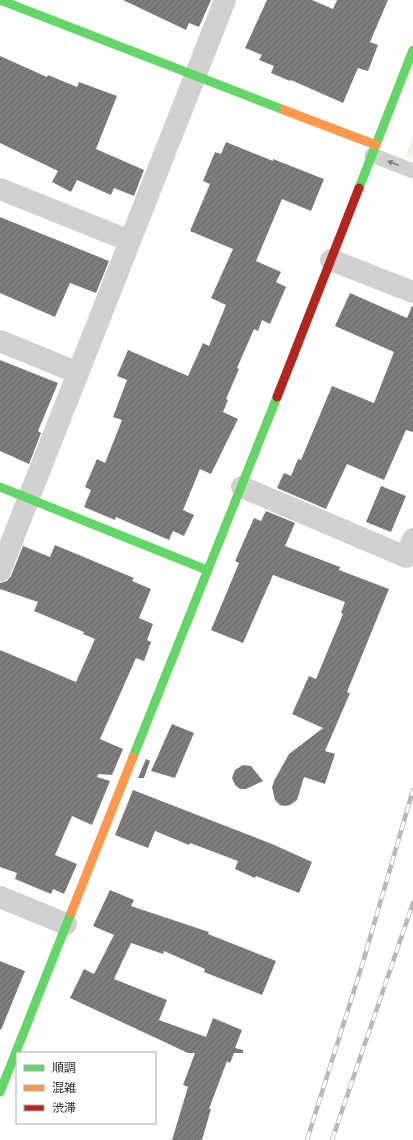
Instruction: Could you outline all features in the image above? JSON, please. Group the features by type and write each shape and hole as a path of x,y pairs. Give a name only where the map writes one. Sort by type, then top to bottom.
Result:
{"street":[{"path":"0,0 195,76 374,150"},
{"path":"0,571 225,0"},
{"path":"0,1092 207,570 242,487 413,50"},
{"path":"0,189 130,240"},
{"path":"331,260 413,292"},
{"path":"0,341 78,373"},
{"path":"0,487 207,570"},
{"path":"242,487 406,557 413,539"},
{"path":"0,897 66,924"}],"lane":[{"path":"374,150 413,171"}],"shaded area":[{"path":"413,137 413,159 406,156"}],"building":[{"path":"123,0 211,0 199,27 189,23 186,30"},
{"path":"267,0 312,0 333,9 337,0 388,0 370,42 378,45 368,71 358,68 343,103 291,80 290,81 271,73 274,66 259,60 262,55 245,48"},
{"path":"0,56 47,77 48,75 77,87 79,82 117,96 96,149 144,170 134,196 114,188 111,195 77,180 71,192 52,182 58,171 0,143"},
{"path":"226,142 324,179 311,211 282,199 256,261 281,272 276,282 286,287 270,324 262,320 258,331 254,329 237,368 239,369 226,399 228,400 223,412 238,419 211,474 200,469 183,510 194,515 184,536 173,531 169,540 116,517 115,520 84,507 91,490 85,487 97,459 105,463 122,420 113,417 127,380 117,376 128,350 188,376 203,343 209,346 226,305 211,298 233,249 190,231 210,184 203,181 215,152 221,154"},
{"path":"0,217 109,261 96,293 70,283 55,317 0,293"},
{"path":"350,293 407,318 412,306 413,307 413,432 406,430 384,480 347,464 326,509 277,488 284,473 291,476 298,459 301,460 332,386 374,403 394,352 335,326"},
{"path":"0,360 58,383 38,431 41,433 29,464 0,451"},
{"path":"381,486 406,496 391,532 366,522"},
{"path":"266,511 295,523 285,546 340,567 339,570 389,589 347,692 350,693 325,751 335,754 325,784 304,777 297,800 290,805 285,806 280,805 275,800 272,787 275,779 289,754 323,728 292,714 309,676 316,679 343,614 341,613 345,602 273,575 243,643 211,630 239,563 235,561 254,518 261,521"},
{"path":"55,545 134,578 132,581 151,589 139,618 153,624 147,640 151,642 144,661 136,658 100,739 123,749 112,775 98,774 97,777 110,781 92,825 72,816 55,855 77,864 64,894 53,889 51,894 15,879 17,873 0,867 0,650 76,682 95,639 83,634 84,632 34,611 38,602 0,589 0,583 7,581 11,576 23,546 50,557"},
{"path":"172,724 194,733 175,778 151,771"},
{"path":"146,759 150,761 144,778 138,778"},
{"path":"243,765 251,766 263,781 246,789 240,789 235,785 232,778 235,770"},
{"path":"133,790 272,844 312,862 299,893 256,876 255,878 235,869 238,861 190,843 189,845 155,831 148,848 115,835"},
{"path":"110,890 134,900 131,906 209,932 208,934 276,961 262,995 204,972 205,969 164,951 163,954 131,943 114,979 167,1000 159,1020 206,1037 213,1018 242,1030 235,1048 243,1050 243,1053 234,1053 230,1063 227,1061 209,1109 211,1109 202,1140 172,1140 188,1087 183,1085 195,1053 188,1053 70,998 84,969 94,974 114,935 93,926"},
{"path":"0,961 25,971 1,1030 0,1029"}],"railway":[{"path":"307,1140 363,962 413,790"},
{"path":"332,1140 413,903"}],"traffic: fast":[{"path":"0,0 284,110"},
{"path":"359,188 413,50"},
{"path":"133,757 277,397"},
{"path":"0,487 207,570"},
{"path":"0,1092 71,913"}],"traffic: slow":[{"path":"284,110 376,145"},
{"path":"71,913 133,757"}],"traffic: jam":[{"path":"277,397 359,188"}]}
